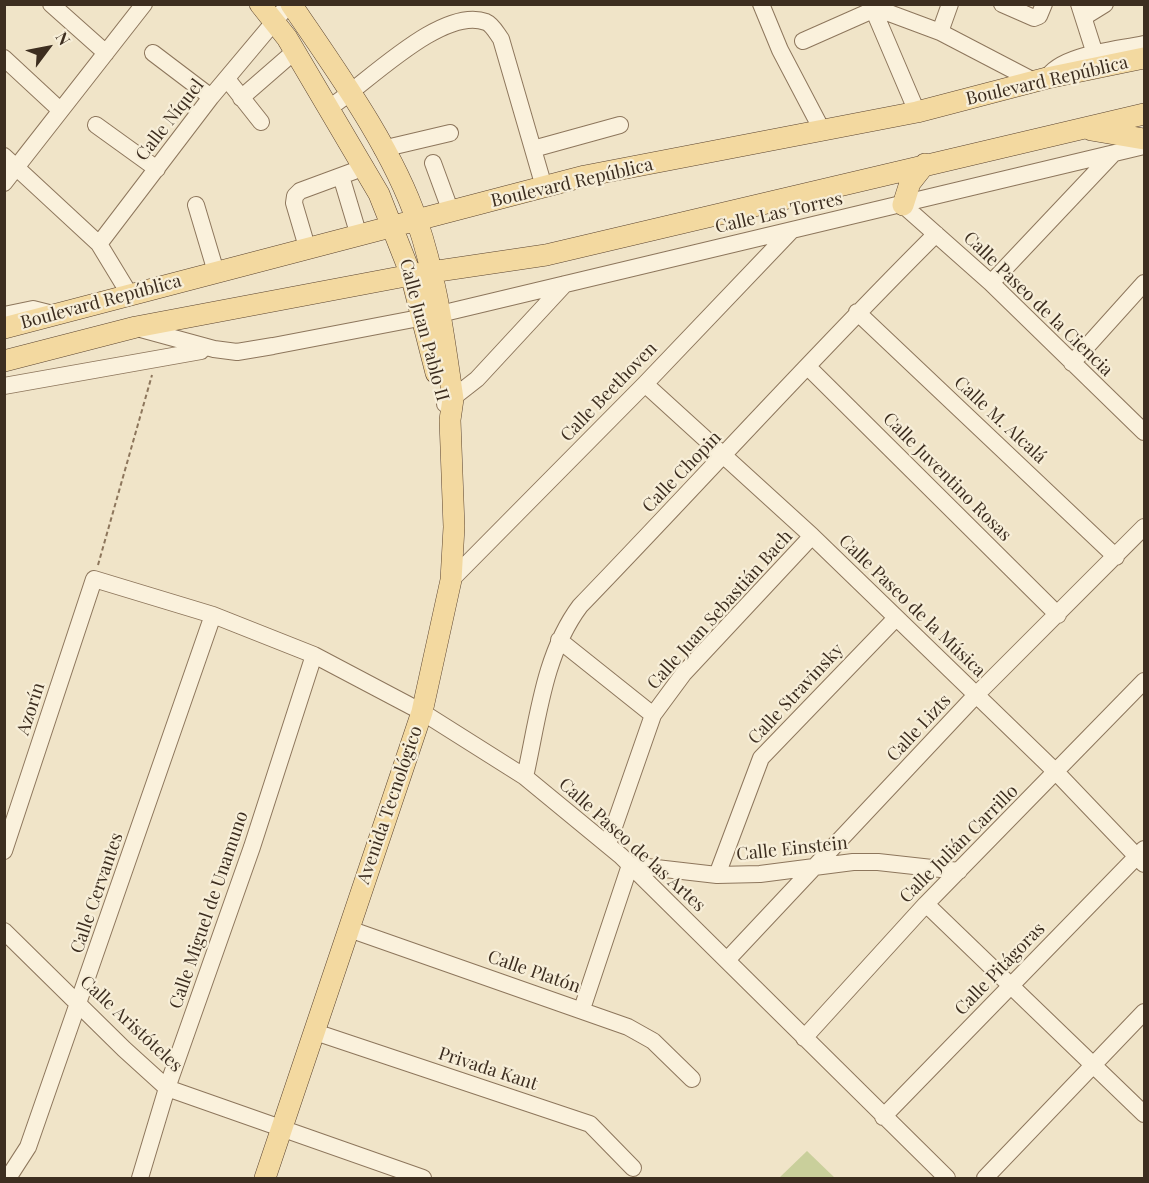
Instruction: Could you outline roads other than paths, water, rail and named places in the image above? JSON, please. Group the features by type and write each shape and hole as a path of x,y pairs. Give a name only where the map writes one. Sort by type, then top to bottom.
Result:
{"main road":[{"name":"Calle Juan Pablo II","path":"260,4 295,51 365,167 394,228 411,275 431,316"},
{"name":"Calle Juan Pablo II","path":"290,4 350,94 382,149 417,221 433,273 431,316 449,408"},
{"name":"Boulevard República","path":"4,328 307,247 394,228 585,176 917,112 1040,80 1144,58"},
{"name":"Boulevard República","path":"4,361 136,327 411,275 546,255 1144,114"},
{"path":"1085,129 1144,139"},
{"path":"903,205 909,183 925,164"},
{"path":"872,177 890,184 903,205"},
{"name":"Avenida Tecnológico","path":"266,1179 422,712 450,580 454,528 449,408"}],"street":[{"path":"51,4 106,53"},
{"path":"4,183 11,162 60,110 144,4"},
{"name":"Calle Níquel","path":"99,244 211,97 290,4"},
{"path":"762,4 780,50 822,130"},
{"path":"940,32 950,4"},
{"path":"1002,4 1034,18 1039,16 1044,4"},
{"path":"1095,54 1081,11 1105,4"},
{"path":"877,7 917,112"},
{"path":"803,41 877,7 940,32 1040,80 1059,65 1095,54 1144,44"},
{"path":"329,108 417,42 451,23 469,19 486,22 501,39 544,187"},
{"path":"241,98 295,51"},
{"path":"153,53 211,97"},
{"path":"4,58 60,110"},
{"path":"227,79 261,122"},
{"path":"533,149 620,125"},
{"path":"96,126 157,169"},
{"path":"382,149 450,134"},
{"name":"Calle Las Torres","path":"214,349 237,352 431,316 1144,146"},
{"path":"991,283 1113,154"},
{"path":"11,162 99,244 130,295"},
{"path":"434,163 451,212"},
{"path":"307,247 295,196 365,167"},
{"path":"341,176 359,236"},
{"path":"196,205 216,272"},
{"name":"Calle Paseo de la Ciencia","path":"903,205 991,283 1144,432"},
{"name":"Calle Beethoven","path":"450,580 645,384 792,230"},
{"name":"Calle Chopin","path":"525,777 551,661 559,640 580,606 724,457 857,312 936,234"},
{"path":"1072,363 1144,283"},
{"path":"449,408 564,284"},
{"path":"4,315 33,309 53,314"},
{"name":"Calle M. Alcalá","path":"857,312 1116,557"},
{"path":"136,327 214,349"},
{"path":"4,386 155,357 214,349"},
{"name":"Calle Juventino Rosas","path":"808,366 1058,615"},
{"name":"Calle Paseo de la Música","path":"645,384 812,536 1142,856"},
{"name":"Calle Lizts","path":"727,960 976,695 1144,527"},
{"name":"Calle Juan Sebastián Bach","path":"608,844 653,715 684,673 812,536"},
{"name":"Calle Paseo de las Artes","path":"94,579 213,615 314,655 422,712 525,777 608,844 947,1179"},
{"name":"Azorín","path":"4,851 94,579"},
{"name":"Calle Cervantes","path":"8,1179 28,1147 80,1004 213,615"},
{"name":"Calle Stravinsky","path":"717,875 756,768 766,751 896,618"},
{"path":"559,640 653,715"},
{"name":"Calle Miguel de Unamuno","path":"140,1179 167,1088 252,847 314,655"},
{"name":"Calle Julián Carrillo","path":"804,1038 926,904 1057,773 1144,681"},
{"name":"Calle Pitágoras","path":"883,1117 1142,856"},
{"name":"Calle Einstein","path":"630,865 717,875 813,869 853,862 878,862 959,871"},
{"path":"582,1009 630,865"},
{"path":"926,904 1144,1114"},
{"name":"Calle Platón","path":"349,929 582,1009 642,1033 692,1079"},
{"name":"Calle Aristóteles","path":"4,931 167,1088 283,1127 423,1179"},
{"path":"985,1179 1144,1012"},
{"name":"Privada Kant","path":"315,1032 590,1124 633,1168"}]}
